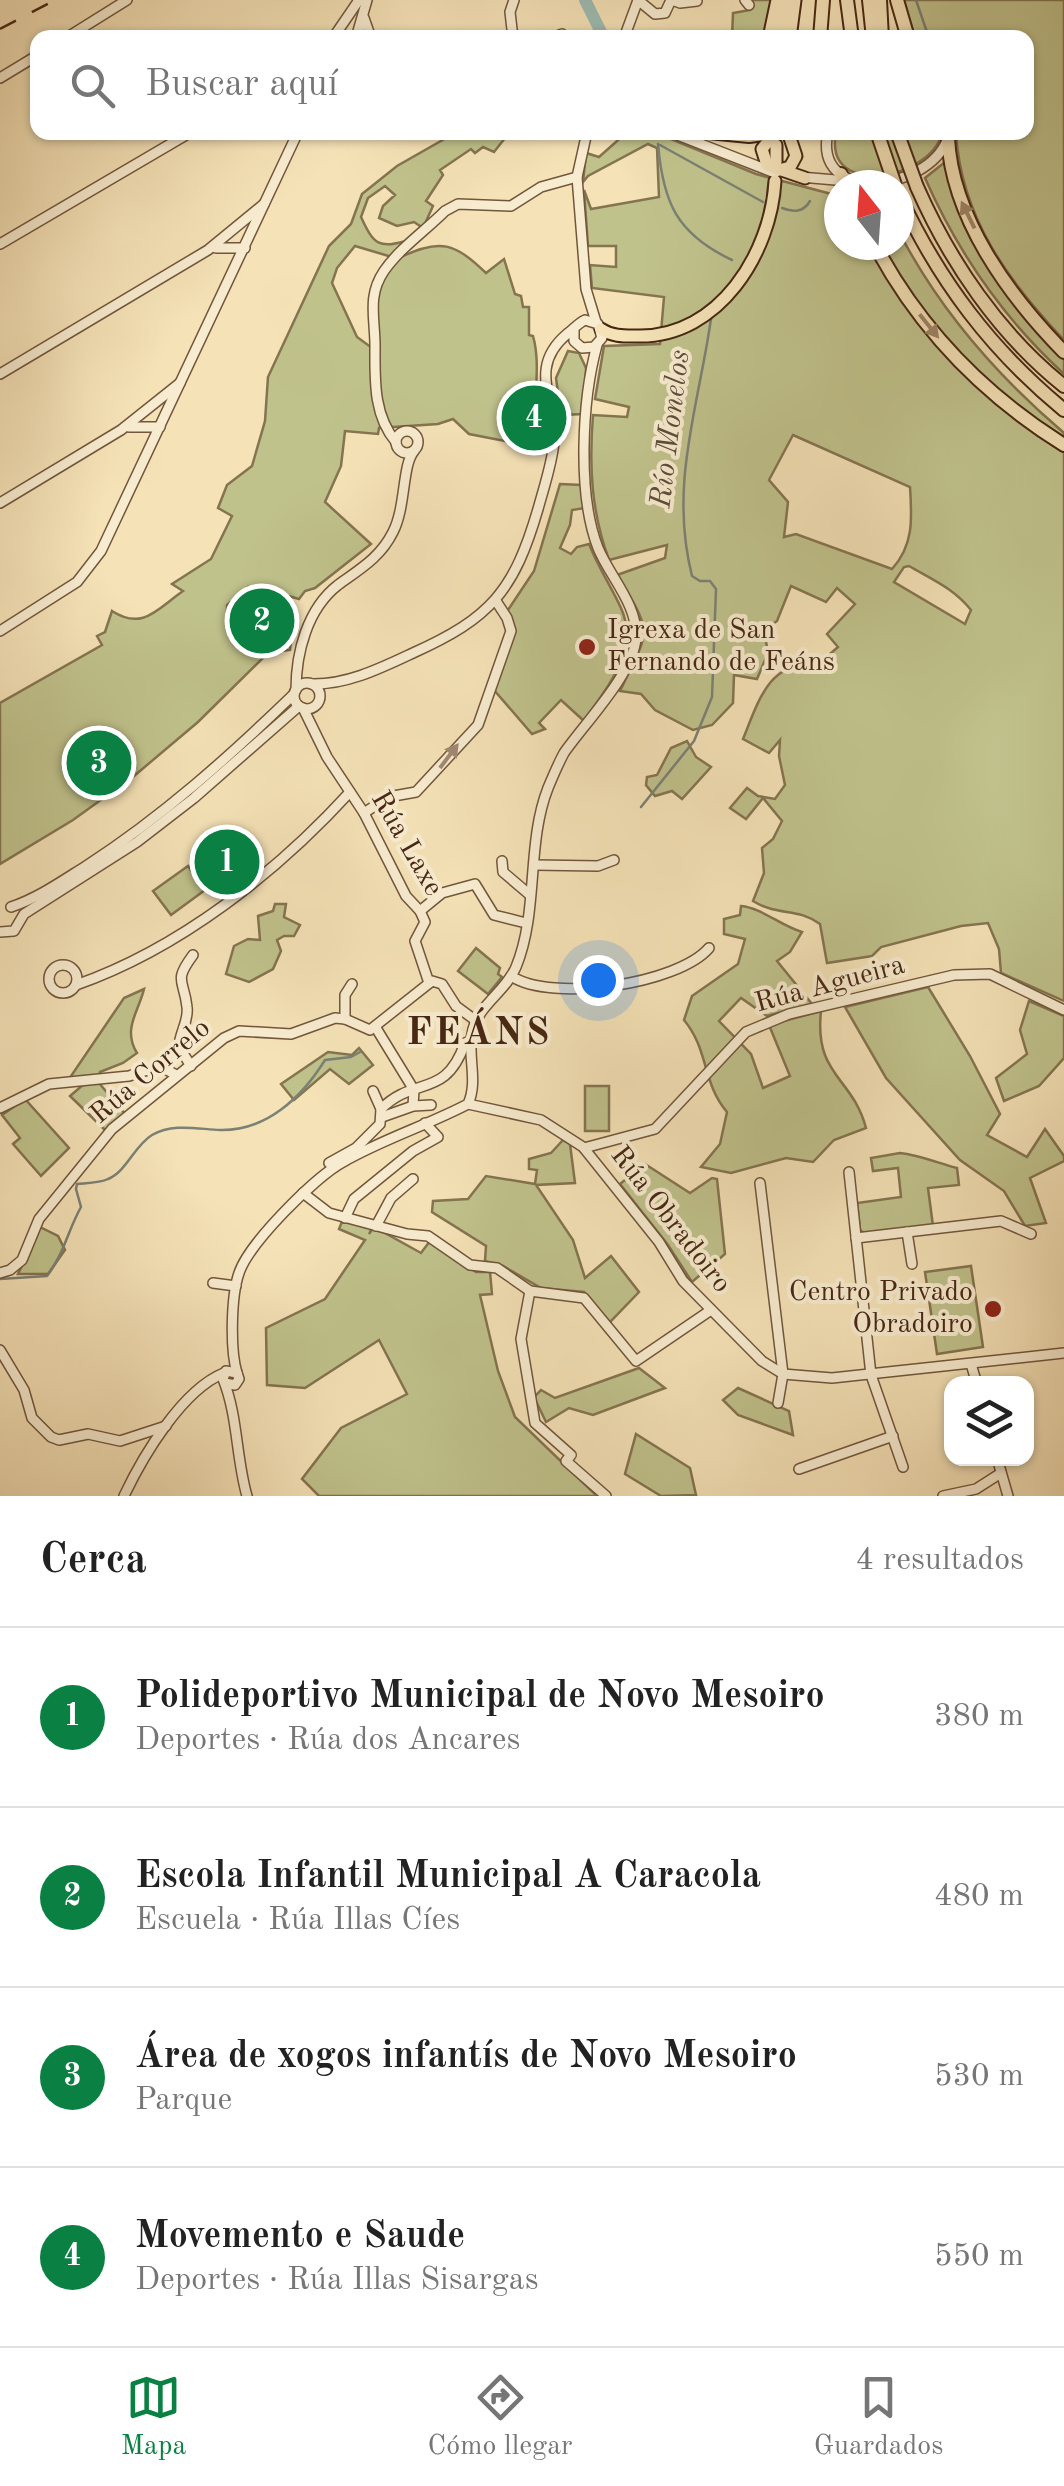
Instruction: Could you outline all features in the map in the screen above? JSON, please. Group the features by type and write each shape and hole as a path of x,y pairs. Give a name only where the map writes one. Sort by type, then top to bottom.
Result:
{"highway":[{"path":"821,30 823,0"},
{"path":"847,0 854,30"},
{"path":"856,0 856,30"},
{"path":"869,0 872,30"},
{"path":"880,0 882,30"},
{"path":"897,0 906,30"},
{"path":"879,140 890,170"},
{"path":"900,140 917,187 942,237 983,301 1009,333 1064,386"},
{"path":"950,140 956,185 972,224 1026,309 1064,352"},
{"path":"914,225 958,300 1023,376 1064,410"},
{"path":"885,260 925,323 958,360 1006,405 1064,445"}],"main road":[{"path":"770,30 776,0"},
{"path":"781,30 786,0"},
{"path":"791,30 795,0"},
{"path":"772,140 762,146 766,165 805,178"},
{"path":"776,171 788,168 796,156 791,140"},
{"path":"601,334 648,336 672,331 700,317 729,293 759,250 771,213 776,171"}],"street":[{"path":"79,30 127,0"},
{"path":"512,30 510,12 514,0"},
{"path":"627,30 638,0 655,14 665,13 672,0 698,1"},
{"path":"339,30 363,3"},
{"path":"358,30 363,3"},
{"path":"363,3 367,30"},
{"path":"0,78 30,60"},
{"path":"3,245 178,140"},
{"path":"0,631 62,594 91,568 297,140"},
{"path":"247,1496 240,1470 229,1377 236,1286 242,1266 324,1174 468,1104 474,1090 470,1041 476,1020 511,976 526,923 540,818 557,767 614,686 634,650 632,612 596,541 587,498 591,374 601,334 586,289 577,177 584,140"},
{"path":"690,140 766,170 824,180"},
{"path":"827,140 826,150 836,170"},
{"path":"914,172 942,154 947,140"},
{"path":"406,471 398,447 386,430 374,374 371,308 384,272 445,211 458,204 511,206 541,187 577,177"},
{"path":"226,242 269,198"},
{"path":"0,374 208,250 238,238 246,248"},
{"path":"226,242 238,264"},
{"path":"586,289 576,326 579,346 591,374"},
{"path":"0,932 9,933 24,914 110,861 194,798 301,707 312,708 342,682 423,649 474,620 496,601 511,581 526,547 552,454 553,418 544,380 551,355 556,344 588,320 601,334"},
{"path":"551,355 562,346 579,346 601,334"},
{"path":"0,503 141,421 182,381"},
{"path":"141,421 160,428"},
{"path":"141,421 151,447"},
{"path":"301,707 295,692 305,632 321,602 334,588 381,553 404,506 408,457 418,443 410,431 400,433 398,447"},
{"path":"398,447 414,451"},
{"path":"368,810 388,797 416,792 481,720 511,630 496,601"},
{"path":"300,661 310,684 318,690 316,731"},
{"path":"4,906 69,877 157,816 221,764 302,684 342,682"},
{"name":"Rúa Laxe","path":"301,707 327,757 350,792 368,810 406,896 425,922 415,941 428,984"},
{"path":"76,980 88,981 124,967 221,906 312,830 350,792"},
{"path":"502,860 502,872 530,895"},
{"path":"535,864 598,866 614,860"},
{"path":"420,912 442,893 475,884 494,915 526,923"},
{"path":"454,903 457,890"},
{"path":"4,906 18,914 19,923"},
{"path":"511,976 531,985 590,990 650,979 696,963 709,948"},
{"path":"191,1066 179,1047 187,1008 180,975 193,955"},
{"name":"Rúa Agueira","path":"584,1148 656,1129 746,1032 789,1014 954,975 990,974 1064,1010"},
{"path":"352,984 344,995 344,1019 367,1030 376,1028 432,981 442,984 456,1006 476,1020"},
{"name":"Rúa Correlo","path":"0,1272 10,1270 22,1260 39,1219 112,1129 176,1075 234,1033 291,1034 327,1020 344,1019"},
{"path":"376,1028 414,1090 414,1106"},
{"path":"324,1174 328,1165 369,1138 388,1102 454,1070 466,1042 470,1041"},
{"path":"0,1108 49,1084 129,1076 160,1066 176,1075"},
{"path":"373,1091 382,1113"},
{"path":"382,1113 432,1104"},
{"name":"Rúa Obradoiro","path":"468,1104 540,1120 584,1148 659,1242 683,1280 762,1361 783,1374"},
{"path":"345,1218 362,1192 413,1151 436,1141 435,1130 425,1122"},
{"path":"849,1172 871,1374 903,1467"},
{"path":"376,1226 391,1198 413,1179"},
{"path":"760,1184 783,1374 778,1403"},
{"path":"304,1192 329,1213 428,1236 470,1264 497,1268 530,1291 584,1298 636,1360 711,1310"},
{"path":"856,1238 1001,1221 1031,1234"},
{"path":"908,1232 912,1264"},
{"path":"213,1283 236,1286"},
{"path":"530,1291 521,1339 535,1423 606,1496"},
{"path":"0,1350 24,1390 32,1418 51,1437 59,1440 88,1434 120,1441 166,1426"},
{"path":"783,1374 832,1378 1064,1354"},
{"path":"971,1364 974,1376"},
{"path":"124,1496 166,1426 203,1388 229,1377"},
{"path":"799,1469 893,1436"},
{"path":"999,1466 1008,1496"},
{"path":"942,1496 976,1489 1001,1473"}],"green space":[{"path":"750,0 773,0 767,30 732,30 733,13 750,10"},
{"path":"904,0 1064,0 1064,340 1024,295 991,246 967,192 957,140 1034,140 1034,30 913,30"},
{"path":"443,140 503,140 494,152 483,147 475,153 471,149 440,170 443,175 426,201 433,206 423,228 414,222 397,226 379,218 383,206 395,195 385,186 368,198 361,217 378,242 410,240 401,257 426,247 447,247 465,255 486,273 504,259 515,294 521,296 523,307 529,307 529,335 535,345 536,411 525,414 530,446 469,434 453,419 438,424 379,428 378,434 345,431 341,466 325,502 371,544 299,599 255,586 248,587 227,605 227,629 250,651 256,641 292,633 290,650 268,653 198,722 134,776 73,820 0,864 0,703 102,645 97,636 105,632 112,611 133,619 157,611 183,591 172,584 211,559 232,516 218,508 227,485 252,466 265,421 268,377 329,246 351,224 362,194 397,166","holes":["355,246 392,257 369,309 372,348 357,337 332,283 337,268"]},
{"path":"618,140 673,140 756,174 824,192 824,260 879,260 908,308 1064,450 1064,1001 1001,973 999,949 988,923 881,947 872,956 827,963 820,924 753,901 764,873 762,848 773,839 782,821 763,798 746,819 730,808 747,788 758,796 775,799 785,785 780,740 769,753 743,739 760,699 776,677 799,666 814,668 838,647 827,634 855,604 837,588 826,602 791,586 777,621 764,630 768,653 757,679 734,675 733,703 712,725 693,730 655,710 641,694 620,691 644,632 637,610 617,575 665,558 667,545 609,560 593,488 593,415 627,417 629,407 595,399 604,346 660,344 664,297 592,288 590,265 616,267 616,246 588,246 584,190 591,209 659,197 657,148 648,144 583,182 586,153 599,157","holes":["793,435 910,487 908,541 892,569 796,534 784,537 788,502 769,480","909,566 957,596 971,610 965,624 894,582"]},
{"path":"836,140 938,140 919,162 902,170 846,167 836,154"},
{"path":"945,162 965,223 1064,359 1064,374 1002,307 952,232 925,178"},
{"path":"914,259 971,340 1064,433 1064,439 990,385 924,314 890,260"},
{"path":"568,351 579,353 586,368 584,414 561,415 556,378"},
{"path":"560,484 582,485 585,508 572,510 560,548 571,554 577,547 589,544 621,608 626,639 618,668 584,721 561,700 539,723 545,729 532,734 494,690 513,631 506,613 534,571"},
{"path":"687,741 696,757 711,767 682,799 672,791 655,796 646,785 647,777 657,775 671,748"},
{"path":"188,866 205,890 171,915 153,891"},
{"path":"275,904 286,904 284,917 300,925 294,936 277,940 281,951 273,969 249,982 226,974 234,946 248,939 260,940 258,916 273,911"},
{"path":"741,906 802,932 790,952 777,961 812,1004 767,1016 741,998 719,1021 751,1054 763,1088 790,1076 769,1025 821,1011 820,1033 828,1063 852,1097 866,1128 834,1140 813,1162 786,1158 731,1173 701,1167 720,1144 727,1112 713,1090 698,1043 684,1020 692,996 738,964 745,939 724,934 724,919 740,915"},
{"path":"476,948 500,968 498,974 502,977 488,994 458,971"},
{"path":"928,987 1000,1114 987,1135 1027,1157 1045,1129 1064,1156 1064,1161 1030,1178 1046,1223 1025,1226 1004,1191 960,1160 886,1078 845,1007"},
{"path":"144,989 131,1028 137,1053 100,1072 99,1077 69,1079 124,998"},
{"path":"1029,1001 1064,1016 1064,1058 1039,1086 1004,1101 996,1078 1027,1054 1020,1030"},
{"path":"359,1048 373,1065 349,1084 330,1069 294,1100 281,1084 328,1052 352,1055"},
{"path":"99,1083 125,1114 107,1132 70,1096 84,1084"},
{"path":"585,1086 609,1086 609,1131 585,1131"},
{"path":"25,1099 69,1148 41,1176 13,1144 20,1138 2,1115"},
{"path":"563,1140 570,1144 575,1183 536,1185 573,1240 585,1278 611,1256 639,1292 609,1323 584,1292 541,1288 503,1266 485,1261 486,1246 432,1212 433,1201 468,1199 486,1176 535,1184 537,1170 529,1169 529,1159 551,1153"},
{"path":"900,1153 957,1168 959,1185 928,1188 933,1226 864,1233 860,1230 857,1203 901,1197 898,1168 873,1171 871,1158"},
{"path":"645,1164 690,1193 712,1178 717,1179 725,1254 692,1282 620,1184"},
{"path":"343,1219 372,1228 369,1234 374,1227 421,1253 430,1241 476,1272 490,1272 492,1294 480,1295 498,1371 515,1417 597,1496 319,1496 302,1479 341,1428 407,1394 379,1340 305,1388 267,1385 266,1328 325,1299 365,1240 339,1229"},
{"path":"40,1227 58,1236 65,1250 48,1274 18,1274"},
{"path":"971,1266 983,1347 937,1354 925,1272"},
{"path":"639,1368 665,1388 593,1415 569,1408 546,1422 534,1397 541,1390 555,1398"},
{"path":"738,1388 789,1411 793,1435 738,1415 723,1400"},
{"path":"636,1434 690,1468 696,1495 661,1496 625,1474"}],"waterway":[{"name":"Río Monelos","path":"585,0 600,30"},
{"path":"799,13 801,0"},
{"path":"916,0 926,30"},
{"name":"Río Monelos","path":"658,144 664,183 676,214 698,239 732,260"},
{"path":"660,145 763,202"},
{"path":"782,208 798,210 810,201"},
{"name":"Río Monelos","path":"641,807 694,741 712,697 716,589 710,581 692,576 683,510 688,447 711,319"},
{"name":"Río Monelos","path":"0,1279 47,1276 81,1207 77,1184 115,1175 152,1135 177,1128 220,1130 253,1125 294,1099 325,1060 360,1052"}],"railway":[{"path":"0,29 55,0"}],"place":[{"name":"Movemento e Saude","path":"534,418"},
{"name":"Escola Infantil Municipal A Caracola","path":"262,621"},
{"name":"Igrexa de San Fernando de Feáns","path":"587,647"},
{"name":"Área de xogos infantís de Novo Mesoiro","path":"99,763"},
{"name":"Polideportivo Municipal de Novo Mesoiro","path":"227,862"},
{"name":"Centro Privado Obradoiro","path":"993,1309"}],"district":[{"name":"FEÁNS","path":"479,1034"}]}
